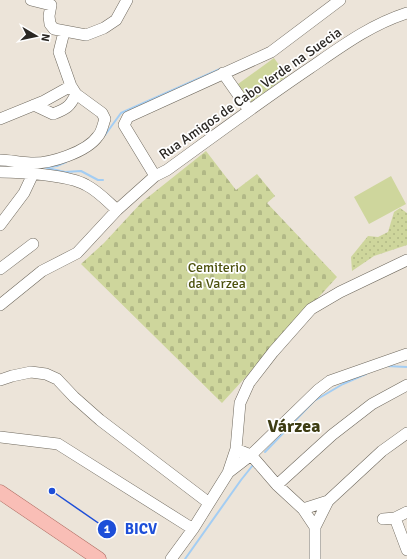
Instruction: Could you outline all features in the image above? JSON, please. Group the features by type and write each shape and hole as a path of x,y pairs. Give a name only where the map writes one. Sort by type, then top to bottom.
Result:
{"main road":[{"path":"0,492 99,559"},
{"path":"0,503 84,559"}],"street":[{"path":"31,0 48,1 51,5 49,16 50,24 54,29 86,35"},
{"path":"60,47 76,38 104,28 116,20 127,0"},
{"path":"155,176 124,125 128,117 271,52 340,0"},
{"name":"Rua Amigos de Cabo Verde na Suecia","path":"0,305 42,271 77,253 117,210 155,176 167,170 250,110 363,32 388,19 407,13"},
{"path":"0,160 30,163 47,162 59,159 87,146 98,136 105,119 102,113 74,90 59,52 63,31"},
{"path":"223,73 250,110"},
{"path":"0,119 74,90"},
{"path":"34,105 53,114 72,104 74,90"},
{"path":"0,172 54,176 84,184 97,192 117,210"},
{"path":"0,225 24,193 33,174"},
{"path":"0,269 33,244"},
{"path":"171,559 193,529 228,473 236,449 240,403 249,383 273,352 311,309 340,292 407,260"},
{"path":"228,473 250,456 318,390 330,381 407,354"},
{"path":"0,380 31,372 46,374 57,380 100,420 209,503"},
{"path":"277,485 332,434 372,404 407,385"},
{"path":"315,559 315,528 328,501 382,451 407,432"},
{"path":"0,437 58,444 193,529"},
{"path":"236,449 250,456 277,485 303,509 315,528"},
{"path":"303,509 328,501"},
{"path":"383,519 395,518 407,512"},
{"path":"395,518 407,550"}],"green space":[{"path":"274,58 287,76 251,102 238,84"},
{"name":"Cemiterio da Varzea","path":"206,151 236,190 257,174 275,196 267,203 337,277 222,403 81,264 104,243 142,202"},
{"path":"391,176 406,204 369,224 354,197"},
{"path":"400,208 407,213 407,245 374,256 352,271 351,257 368,236 378,237 388,232 394,212"}],"waterway":[{"path":"105,135 121,113 220,69"},
{"path":"49,167 57,166 66,162"},
{"path":"43,167 65,172 81,171 98,180 103,180"},
{"path":"386,366 407,367"},
{"path":"265,452 314,401 343,384 366,374"},
{"path":"185,559 253,465"}],"place":[{"name":"BICV","path":"52,491"}],"district":[{"name":"Várzea","path":"294,426"}]}
